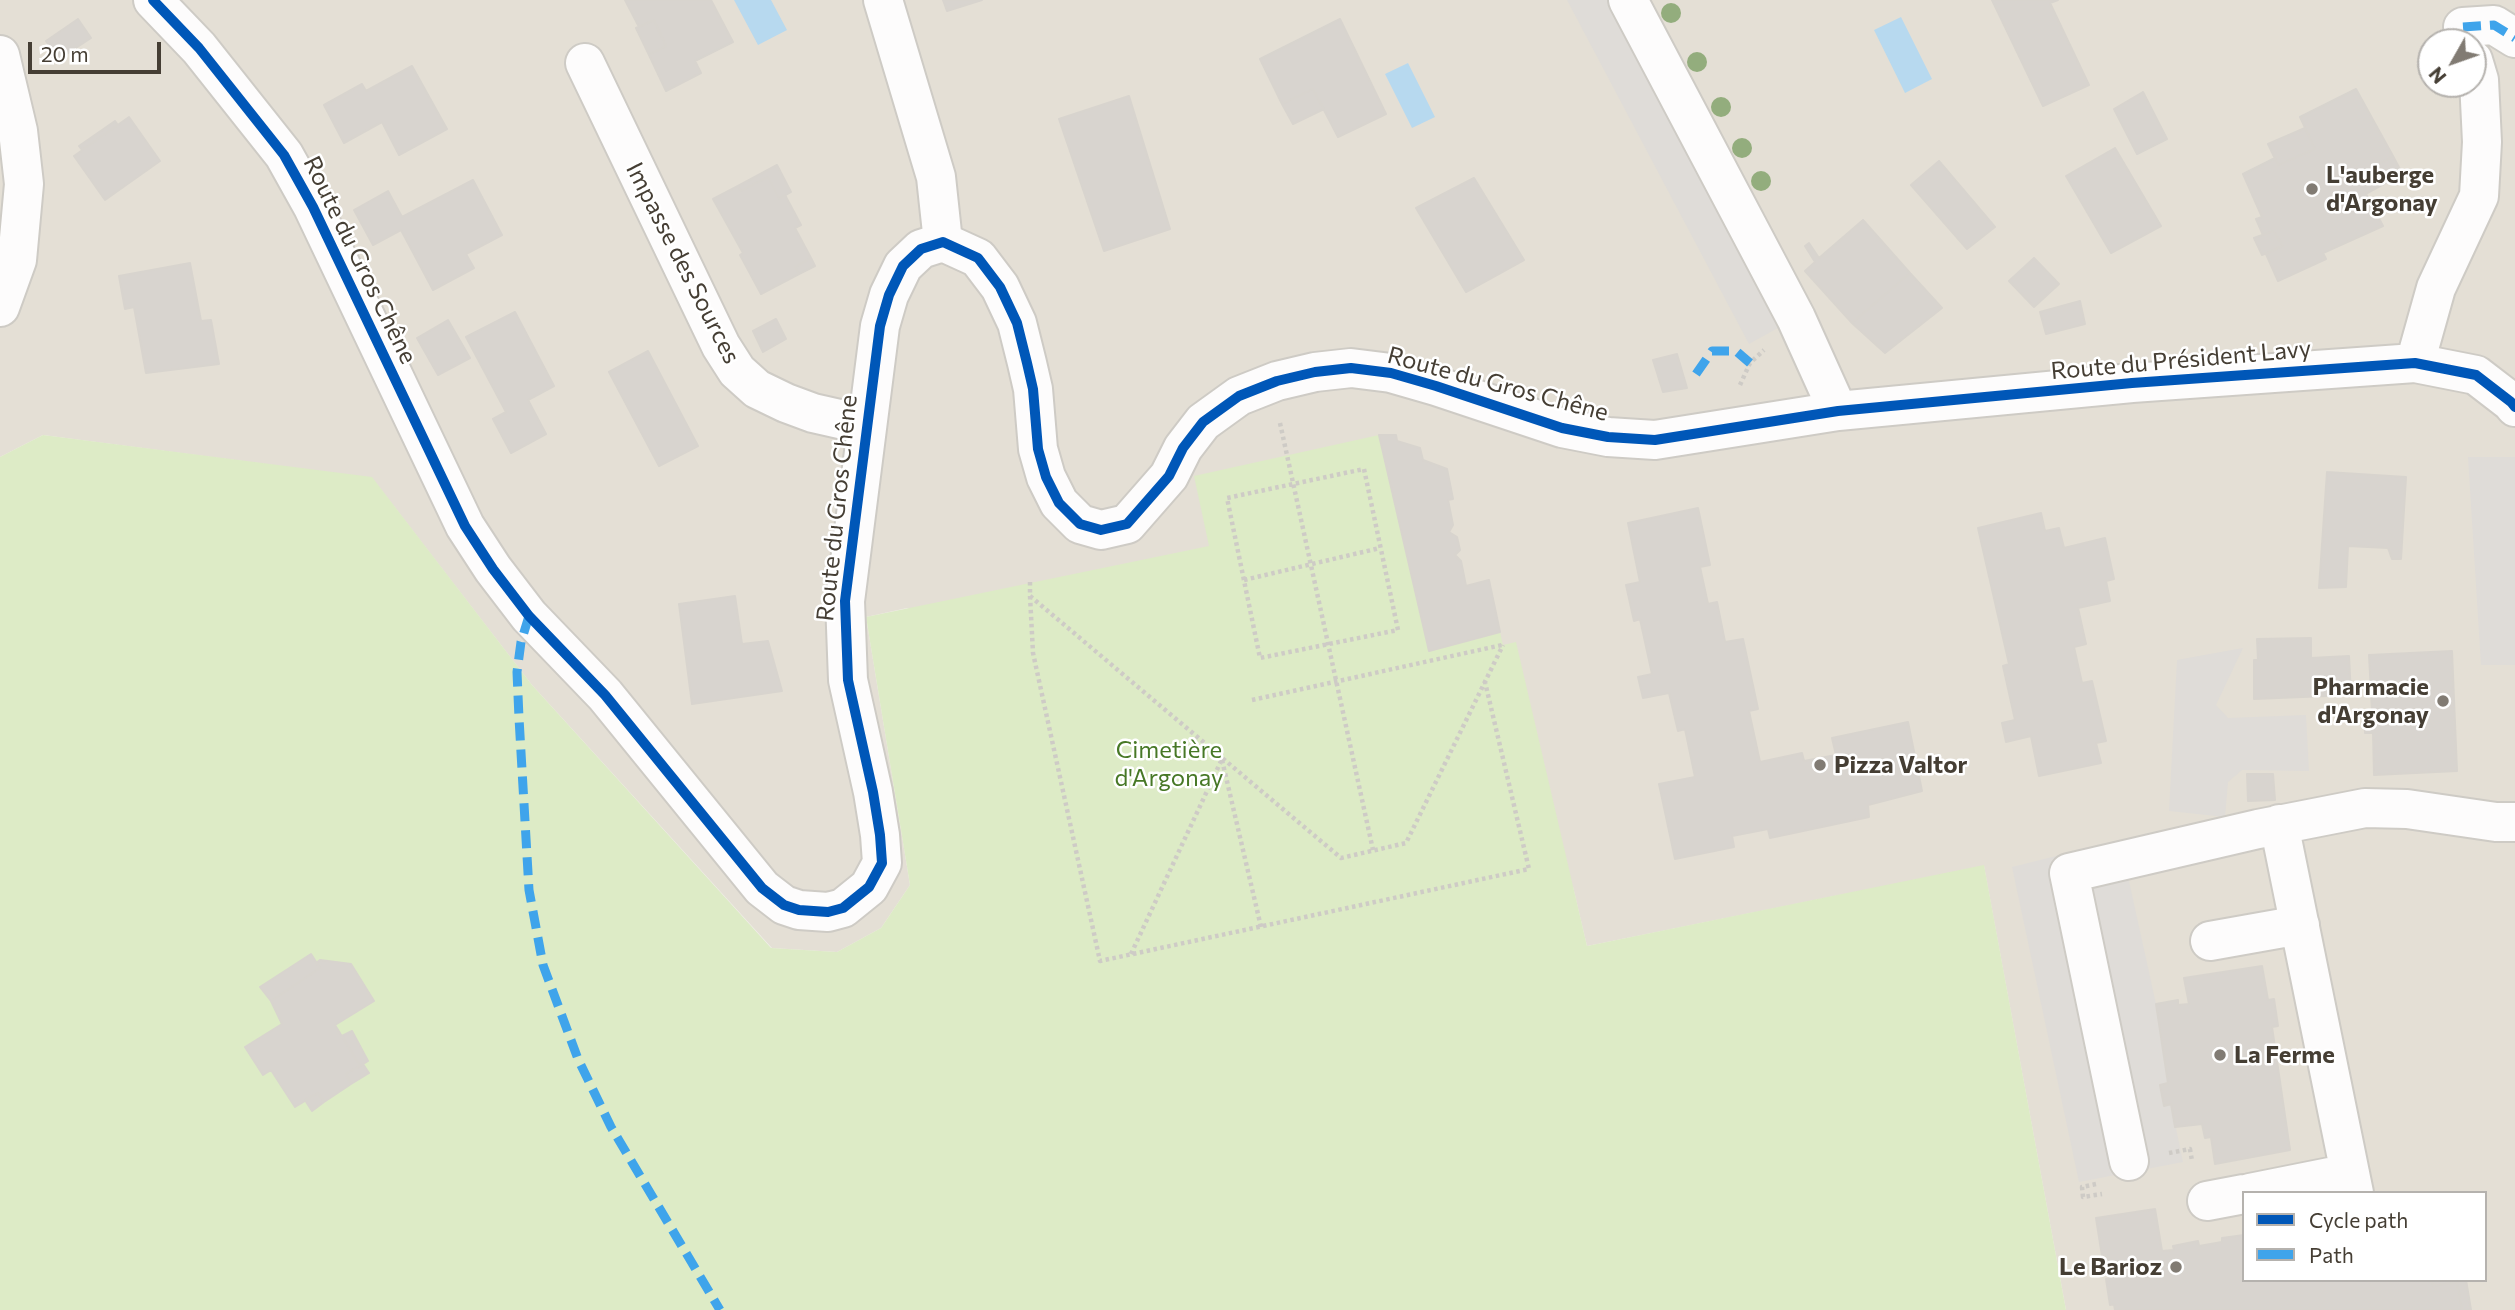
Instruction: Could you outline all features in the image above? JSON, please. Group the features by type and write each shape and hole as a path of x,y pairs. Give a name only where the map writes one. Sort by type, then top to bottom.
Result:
{"street":[{"name":"Route du Gros Chêne","path":"153,0 199,48 284,155 313,207 465,526 494,569 529,616 605,695 762,888 784,905 814,912 836,910 856,899 869,887 881,863 878,824 848,680 845,601 880,327 888,295 903,267 921,249 943,242 978,258 1000,287 1017,323 1027,363 1033,389 1038,449 1046,477 1059,503 1080,524 1101,530 1127,524 1169,476 1183,448 1203,422 1239,396 1315,372 1351,368 1391,373 1562,428 1608,437 1655,440 1838,411"},
{"path":"883,0 936,177 943,242"},
{"path":"1628,0 1800,327 1838,411"},
{"path":"2481,28 2494,25 2515,38"},
{"path":"0,55 18,131 24,184 17,260 0,307"},
{"name":"Impasse des Sources","path":"585,63 721,346 737,371 757,389 786,403 813,413 866,425"},
{"path":"2415,363 2436,288 2479,196 2482,142 2480,98"},
{"name":"Route du Président Lavy","path":"1838,411 2132,383 2415,363 2476,375 2515,407"},
{"path":"2130,1161 2069,873 2279,824 2365,808 2407,809 2496,822 2515,822"},
{"path":"2270,1191 2352,1183 2279,824"},
{"path":"2210,941 2300,925"}],"path":[{"path":"1748,427 1740,383 1749,363 1770,345 1800,327"},
{"path":"1271,384 1373,850"},
{"path":"1364,470 1398,630 1261,658 1227,498 1294,484 1364,470"},
{"path":"1244,580 1380,548"},
{"path":"1030,582 1033,653 1100,961 1529,869 1485,682"},
{"path":"1030,596 1341,858 1406,843 1503,645 1252,700"},
{"path":"1222,759 1261,927"},
{"path":"1131,954 1222,759"}],"shaded area":[{"path":"0,0 2515,0 2515,1310 2066,1310 1984,866 1587,946 1573,887 907,608 866,617 910,885 881,928 837,952 772,948 532,685 372,478 43,435 0,457"},
{"path":"1567,0 1628,0 1796,318 1749,344"},
{"path":"2468,457 2515,457 2515,665 2481,665"},
{"path":"2243,648 2216,705 2228,718 2306,715 2309,771 2242,770 2228,782 2225,817 2169,811 2177,660"},
{"path":"2120,840 2156,1004 2168,1083 2160,1086 2164,1105 2171,1104 2183,1162 2079,1182 2012,867"}],"green space":[{"name":"Cimetière d'Argonay","path":"43,435 372,477 532,685 771,948 837,952 881,928 910,885 866,617 1209,546 1194,476 1379,435 1429,651 1500,632 1503,645 1516,642 1587,946 1984,865 2066,1310 0,1310 0,457"}],"water":[{"path":"734,0 771,0 787,30 758,45"},
{"path":"1901,17 1932,79 1905,93 1874,30"},
{"path":"1408,63 1435,117 1412,128 1385,74"}],"building":[{"path":"625,0 711,0 733,42 695,61 701,73 666,91 649,55 666,46 654,20 639,27"},
{"path":"943,0 982,0 947,11"},
{"path":"1992,0 2058,0 2050,3 2089,85 2043,106"},
{"path":"78,19 91,38 59,59 46,41"},
{"path":"1340,19 1386,114 1338,137 1313,89 1282,104 1260,59"},
{"path":"654,20 666,46 649,55 636,28"},
{"path":"412,66 447,129 399,155 382,122 344,143 324,105 362,84 366,91"},
{"path":"1313,89 1324,109 1293,124 1282,104"},
{"name":"L'auberge d'Argonay","path":"2356,89 2393,156 2374,167 2384,184 2366,194 2383,226 2323,253 2326,259 2278,281 2266,254 2283,246 2273,231 2263,235 2256,219 2262,217 2243,174 2275,158 2278,165 2315,149 2300,117"},
{"path":"2143,92 2167,139 2137,154 2114,109"},
{"path":"1129,96 1170,229 1104,251 1059,119"},
{"path":"129,117 160,161 105,200 74,156"},
{"path":"115,121 118,125 82,150 79,146"},
{"path":"2305,128 2315,149 2278,165 2268,144"},
{"path":"2115,148 2161,226 2111,253 2066,176"},
{"path":"2393,156 2402,173 2384,184 2374,167"},
{"path":"1939,161 1995,227 1967,249 1911,185"},
{"path":"777,165 791,192 779,199 768,177 741,191 738,186"},
{"path":"768,177 779,199 785,195 801,225 795,228 811,258 795,267 799,274 761,294 740,255 743,253 713,199 738,186 741,191"},
{"path":"1474,178 1524,260 1466,292 1416,208"},
{"path":"473,180 502,235 466,254 474,268 433,290 401,230 373,245 354,210 388,191 402,217"},
{"path":"1863,220 1910,273 1852,323 1805,271 1815,262 1805,246 1809,243 1819,258"},
{"path":"2273,231 2283,246 2262,255 2254,238"},
{"path":"811,258 815,266 799,274 795,267"},
{"path":"2034,258 2059,284 2034,307 2009,281"},
{"path":"190,263 201,321 211,320 219,364 146,373 134,307 125,309 119,276"},
{"path":"1910,273 1942,308 1885,353 1852,323"},
{"path":"2080,301 2085,324 2046,334 2040,312"},
{"path":"515,312 554,386 528,400 546,434 511,453 493,419 506,412 466,337"},
{"path":"776,319 786,339 763,352 753,331"},
{"path":"448,320 470,358 438,375 417,338"},
{"path":"648,351 698,446 659,466 609,372"},
{"path":"1677,354 1687,388 1663,392 1653,360"},
{"path":"1379,435 1396,435 1397,441 1420,448 1423,460 1447,469 1453,499 1448,500 1453,525 1449,532 1457,537 1460,550 1455,555 1461,561 1466,586 1489,580 1500,632 1429,651"},
{"path":"2327,472 2406,477 2401,559 2392,559 2388,548 2348,546 2346,587 2319,588"},
{"path":"1698,508 1710,565 1700,567 1708,604 1717,602 1725,642 1743,639 1758,709 1749,711 1760,762 1802,753 1804,761 1836,755 1832,738 1908,722 1922,791 1868,805 1869,817 1770,838 1768,829 1732,836 1734,847 1675,859 1659,784 1695,777 1685,729 1678,731 1669,693 1643,698 1638,677 1652,674 1640,619 1634,621 1626,585 1640,582 1628,523"},
{"path":"2041,513 2045,531 2059,528 2064,548 2105,538 2114,579 2106,581 2110,601 2078,608 2086,644 2074,647 2082,683 2092,681 2106,741 2096,743 2101,763 2039,776 2031,736 2006,742 2002,723 2015,720 2003,666 2009,664 1978,528"},
{"path":"735,596 742,644 768,641 782,691 692,704 679,604"},
{"path":"2311,638 2311,658 2349,656 2351,695 2254,699 2257,639"},
{"path":"2452,651 2457,771 2374,775 2373,733 2365,733 2364,712 2372,712 2369,655"},
{"path":"2247,774 2273,774 2275,800 2248,801"},
{"path":"311,954 320,968 271,1001 260,987"},
{"path":"320,960 351,964 374,1001 335,1025 360,1066 346,1074 351,1084 324,1102 318,1093 295,1107 271,1070 263,1075 245,1047 282,1024 271,1001 320,968 316,963"},
{"name":"La Ferme","path":"2262,966 2268,1000 2274,999 2278,1026 2272,1027 2290,1150 2215,1164 2211,1137 2205,1138 2202,1124 2175,1127 2171,1104 2164,1106 2160,1085 2168,1083 2156,1004 2178,1000 2178,1005 2189,1004 2184,978"},
{"path":"352,1031 368,1061 360,1066 342,1036"},
{"path":"363,1064 369,1073 351,1084 346,1074"},
{"path":"318,1093 324,1102 312,1111 305,1100"},
{"name":"Le Barioz","path":"2155,1209 2162,1251 2174,1250 2173,1246 2198,1241 2199,1246 2222,1242 2222,1238 2242,1235 2242,1282 2432,1282 2433,1286 2457,1282 2462,1310 2115,1310 2114,1304 2110,1305 2106,1279 2110,1278 2106,1255 2102,1256 2096,1218"},
{"path":"2432,1282 2457,1282 2433,1286"},
{"path":"2457,1282 2466,1282 2471,1310 2462,1310"}],"marked path":[{"path":"2463,27 2494,25 2515,38"},
{"path":"1696,374 1712,351 1736,351 1750,363"},
{"path":"529,616 521,642 517,672 529,890 543,965 578,1059 611,1127 720,1310"}],"cycle path":[{"path":"153,0 199,48 284,155 313,207 465,526 493,569 529,616 605,695 762,888 784,905 799,910 828,912 843,908 869,887 882,863 873,792 848,680 845,601 880,326 889,295 903,266 921,249 943,242 978,258 1000,287 1017,323 1027,363 1033,389 1038,449 1046,477 1059,503 1080,524 1101,530 1127,524 1169,476 1183,448 1203,422 1239,396 1277,381 1315,372 1351,368 1391,373 1562,428 1608,437 1655,440 1838,411 2132,383 2415,363 2476,375 2515,407"}],"place":[{"name":"L'auberge d'Argonay","path":"2312,189"},
{"name":"Pharmacie d'Argonay","path":"2443,701"},
{"name":"Pizza Valtor","path":"1820,765"},
{"name":"La Ferme","path":"2220,1055"},
{"name":"Le Barioz","path":"2176,1267"}]}
